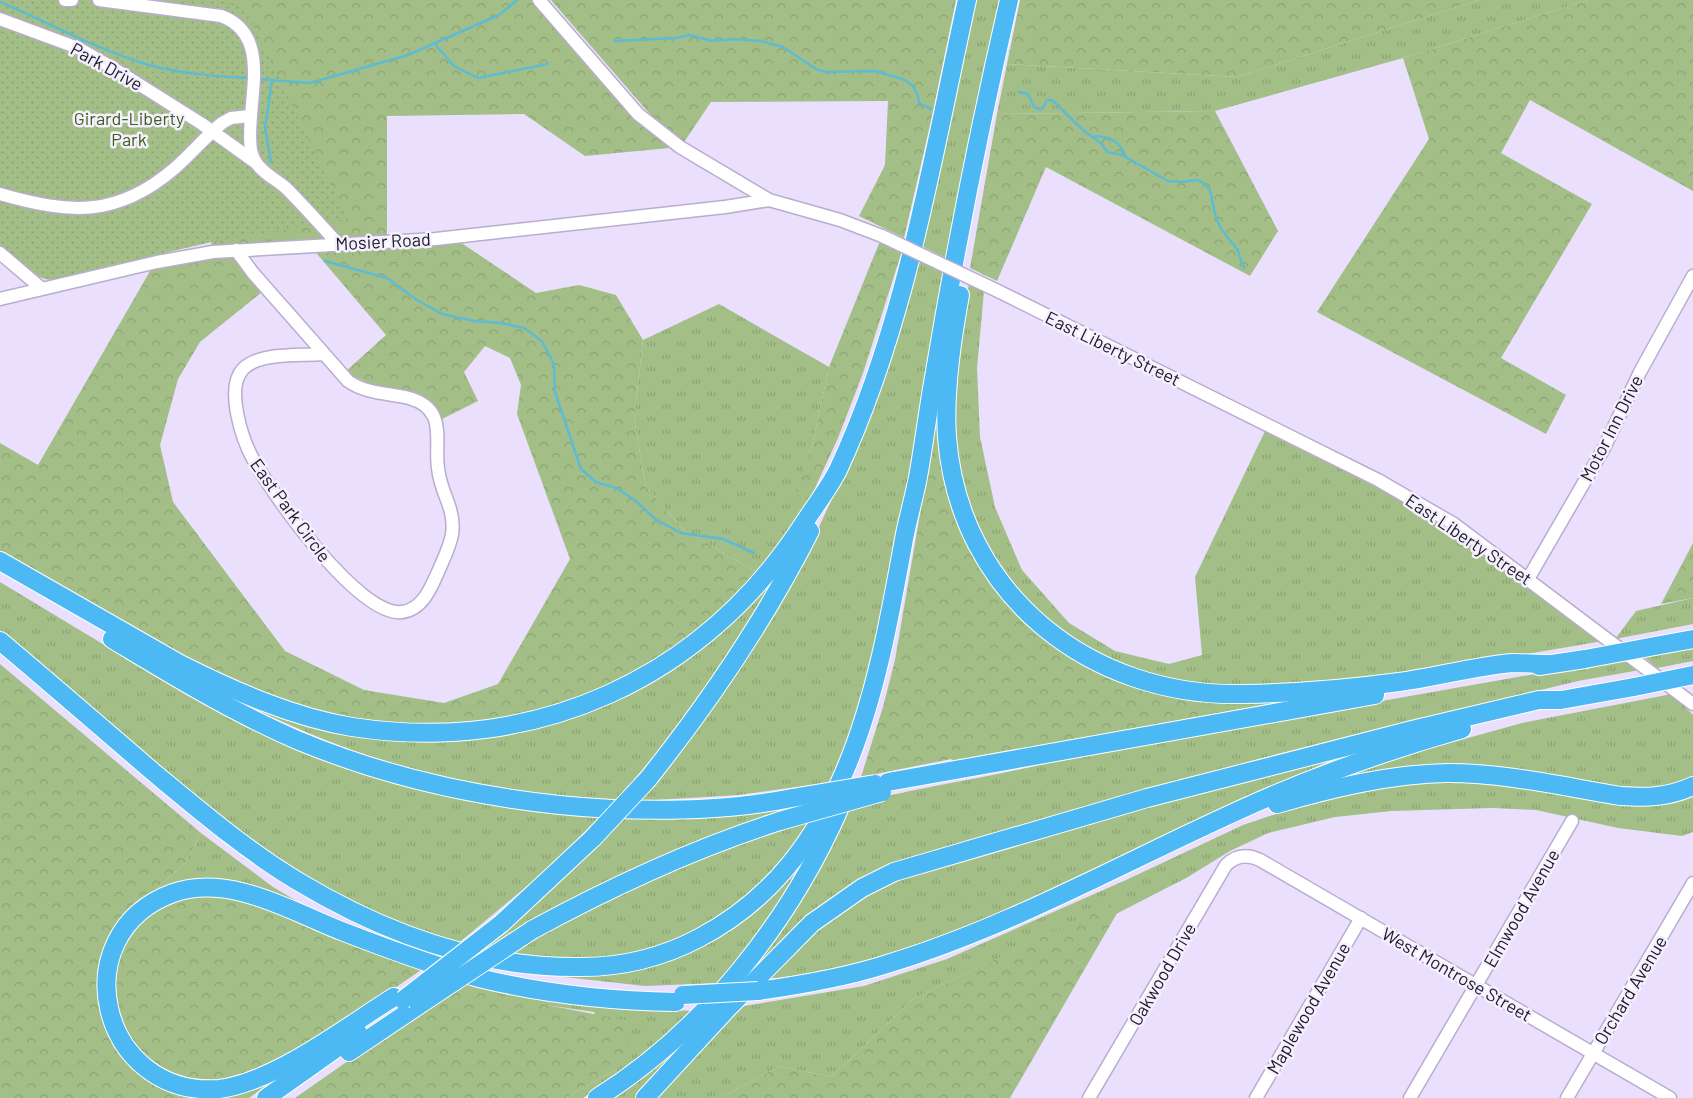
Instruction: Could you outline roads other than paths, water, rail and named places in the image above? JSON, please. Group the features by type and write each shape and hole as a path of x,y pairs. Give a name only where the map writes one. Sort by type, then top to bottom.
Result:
{"highway":[{"path":"282,1098 502,923 593,838 648,779 704,705 759,623 800,551 872,389 898,303 918,225 967,0"},
{"path":"0,641 217,825 277,868 341,906 408,937 452,951 493,960 560,967 614,965 664,953 689,943 736,917 771,886 809,840 840,781 870,695 883,647 918,477 952,272 1009,0"},
{"path":"973,167 971,234 958,303 947,395 946,429 950,462 957,495 984,556 1008,591 1044,628 1086,657 1116,672 1154,685 1205,693 1296,692 1399,682 1513,663 1548,664"},
{"path":"0,561 180,664 279,708 322,720 391,732 440,733 481,730 558,714 587,704 646,676 695,644 742,602 767,574 786,550 837,471"},
{"path":"597,1098 656,1056 697,1017 734,976 776,921 824,842 852,778 874,714 890,645 915,518 918,477"},
{"path":"0,570 157,666 236,710 296,739 387,772 482,795 587,808 698,809 760,804 792,798 885,787 1019,758 1692,639"},
{"path":"0,650 222,837 294,888 338,912 433,954 509,977 601,992 679,999"},
{"path":"645,1098 727,1009 805,930 862,888 894,872 975,847 1231,776 1480,713 1539,700 1561,700 1693,676"},
{"path":"885,787 717,842 654,867 532,930 405,1000 308,1052 269,1072 230,1087 197,1089 180,1086 158,1078 137,1063 127,1052 110,1017 106,980 112,951 126,927 137,914 156,901 176,892 200,887 217,888 260,898 401,954 478,978 568,995 679,999 808,984 860,972 929,951 988,928 1268,798 1353,763 1413,743 1540,709 1561,700"},
{"path":"1112,870 1138,866 1258,810 1330,789 1394,777 1449,773 1480,775 1645,798 1668,796 1693,786"},
{"path":"266,1098 405,1000"}],"street":[{"path":"65,0 72,0"},
{"path":"99,0 229,20 243,30 248,38 254,68 250,116 251,148 255,162"},
{"name":"East Liberty Street","path":"540,0 638,114 680,147 769,200 840,220 882,236 1000,292 1403,493 1454,524 1693,704"},
{"name":"Park Drive","path":"0,19 78,48 156,94 212,131 255,162 286,188 338,244"},
{"path":"0,194 52,207 98,208 114,204 132,196 162,178 212,131 231,118 250,116"},
{"name":"Mosier Road","path":"0,299 157,262 236,250 480,234 725,207 769,200"},
{"path":"236,250 253,273 323,354"},
{"path":"0,253 41,288"},
{"name":"Motor Inn Drive","path":"1528,579 1604,448 1640,372 1693,276"},
{"name":"East Park Circle","path":"323,354 352,384 366,390 411,399 420,403 432,415 438,428 438,469 454,521 452,541 423,600 418,606 403,612 384,608 366,596 330,565 316,549 261,473 252,457 240,420 235,390 238,376 248,365 262,359 323,354"},
{"name":"Elmwood Avenue","path":"1410,1098 1572,820"},
{"name":"West Montrose Street","path":"1241,856 1260,860 1670,1098"},
{"name":"Oakwood Drive","path":"1090,1098 1226,865 1241,856"},
{"name":"Orchard Avenue","path":"1568,1098 1693,882"},
{"name":"Maplewood Avenue","path":"1256,1098 1361,918"}],"waterway":[{"path":"257,79 310,83 408,55 499,15 517,0"},
{"path":"0,2 92,44 149,65 186,73 249,78"},
{"path":"614,41 677,38 689,35 712,41 734,39 760,41 783,47 816,69 825,72 875,71 903,79 913,86 919,103 931,109"},
{"path":"434,43 454,66 478,78 547,64"},
{"path":"271,162 265,128 272,80"},
{"path":"1019,92 1028,94 1034,107 1039,109 1043,108 1047,100 1052,100 1084,131 1101,143 1107,152 1122,155 1168,181 1197,180 1204,183 1210,190 1215,214 1221,229 1237,249 1244,268"},
{"path":"1095,136 1113,140 1120,146 1125,155"},
{"path":"325,261 387,278 417,300 442,314 524,328 542,341 554,364 555,392 581,469 596,482 616,488 635,500 655,519 681,533 723,539 754,553"}],"park label":[{"name":"Girard-Liberty Park","path":"129,128"}]}
